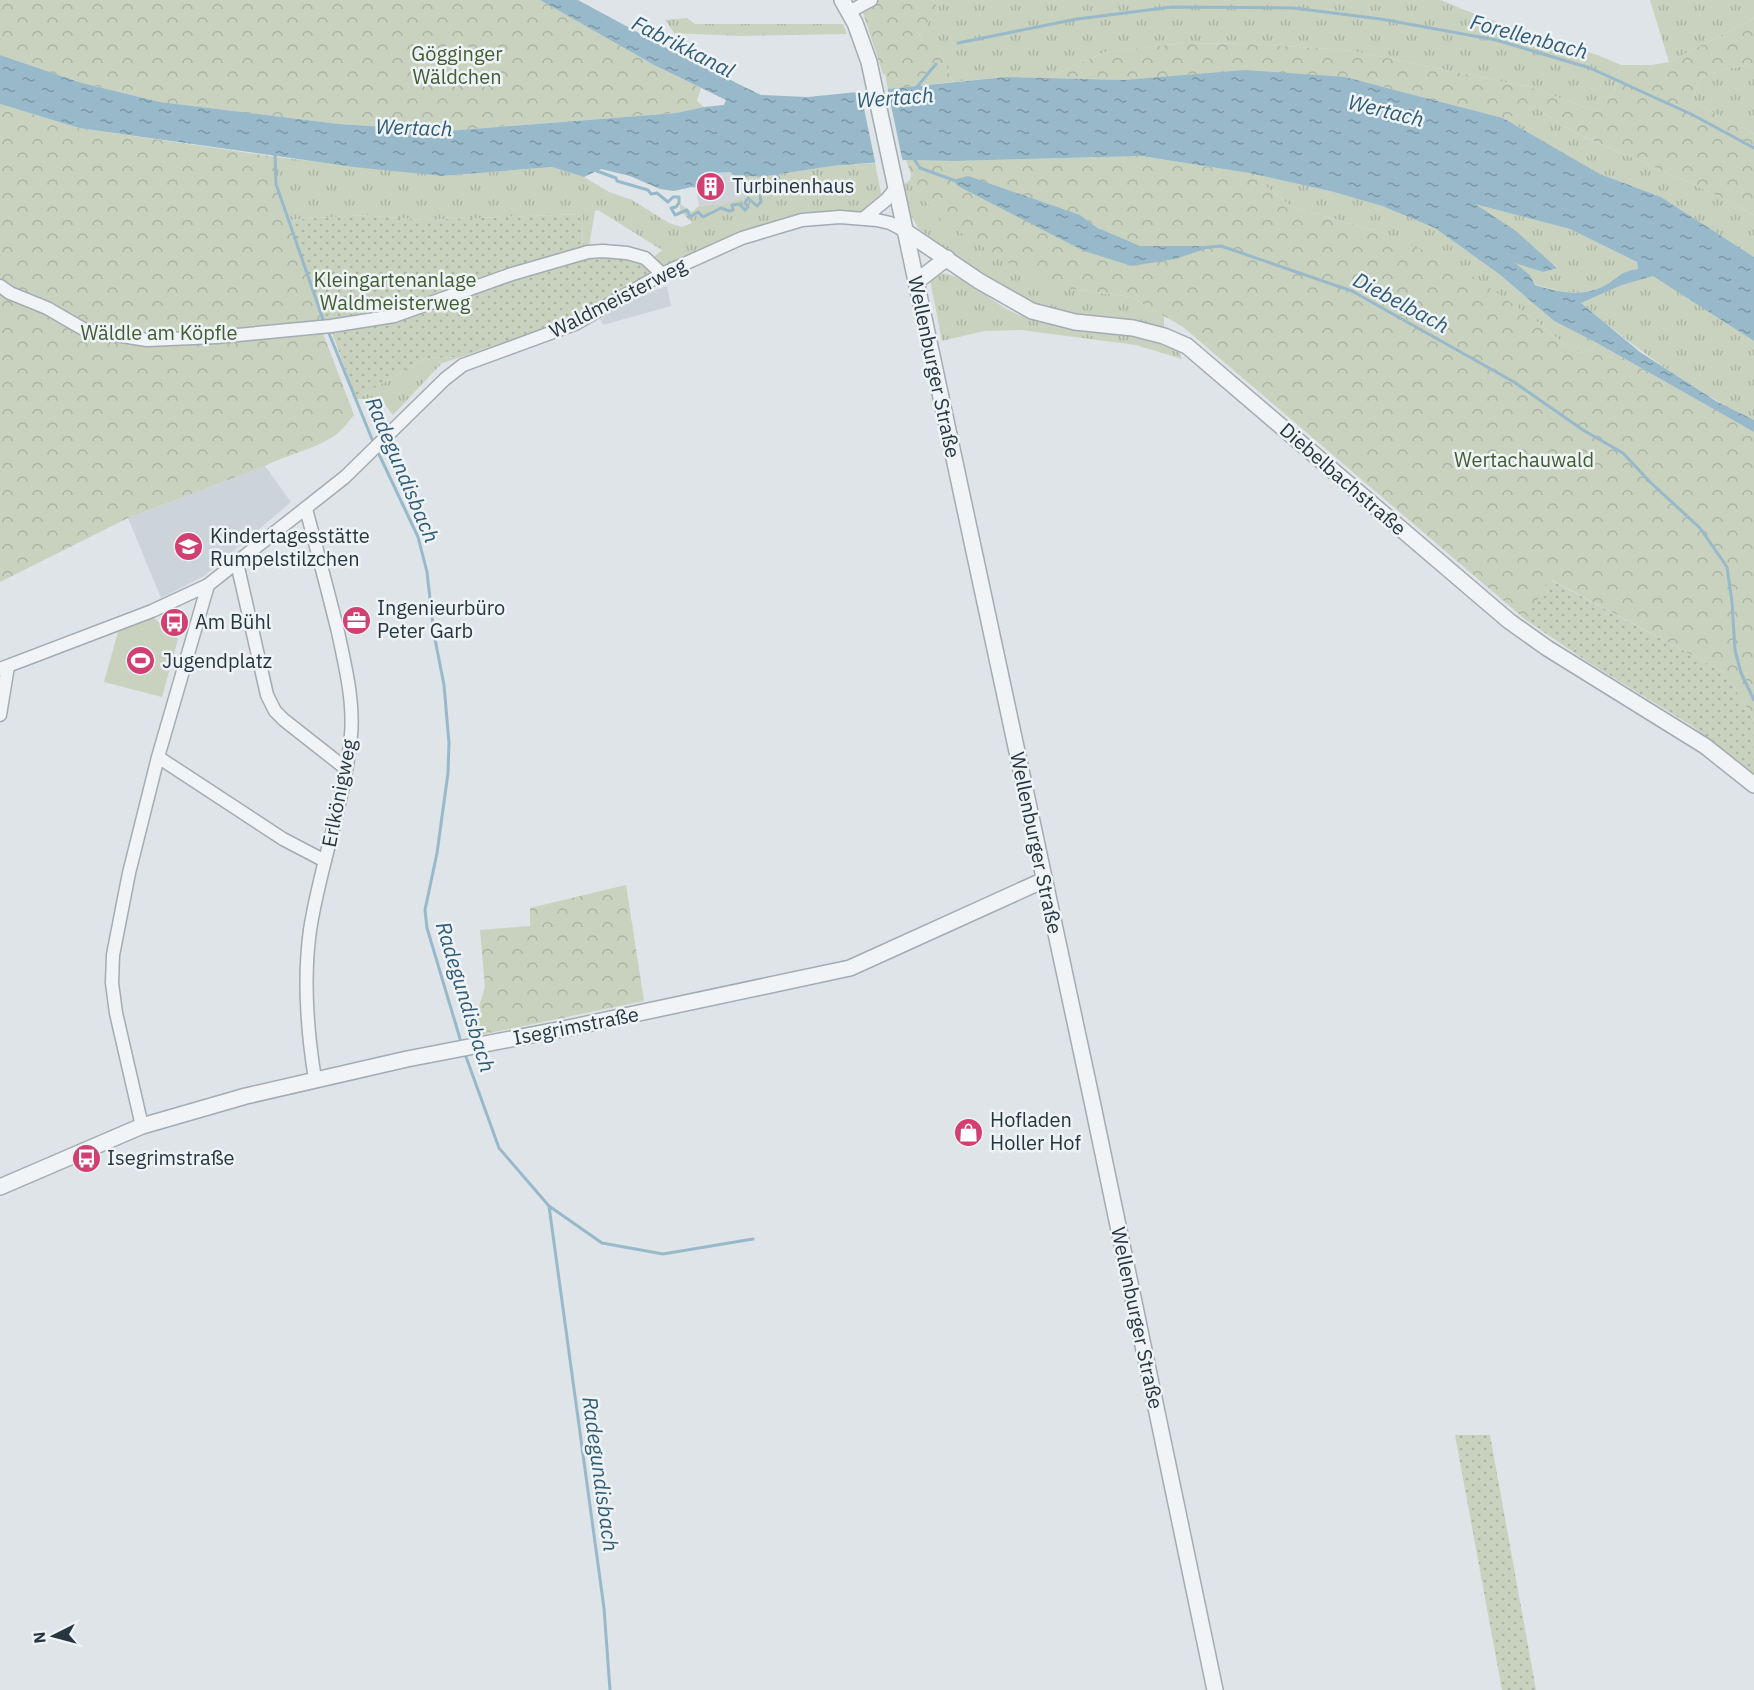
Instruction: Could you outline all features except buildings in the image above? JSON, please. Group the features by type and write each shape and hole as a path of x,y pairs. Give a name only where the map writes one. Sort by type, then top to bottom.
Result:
{"street":[{"path":"845,6 872,0"},
{"name":"Wellenburger Straße","path":"845,6 869,62 1092,1101 1215,1690"},
{"path":"864,218 886,200 896,188"},
{"name":"Waldmeisterweg","path":"4,668 152,611 208,585 345,477 445,379 463,365 575,324 662,274 742,238 802,220 840,217 864,218 890,223 905,231"},
{"name":"Diebelbachstraße","path":"905,231 979,281 1032,311 1075,322 1133,328 1164,336 1186,346 1509,621 1547,648 1705,746 1754,785"},
{"path":"0,286 10,293 47,308 85,330 147,340 216,337 326,326 394,316 512,274 588,252 603,250 645,258 662,274"},
{"path":"916,282 947,258"},
{"name":"Erlkönigweg","path":"306,509 347,672 351,710 351,735 313,914 307,961 306,997 315,1079"},
{"path":"237,563 267,695 275,711 345,768"},
{"path":"142,1126 112,983 113,955 129,873 158,757 208,585"},
{"path":"0,715 4,668"},
{"path":"158,757 283,838 325,861"},
{"name":"Isegrimstraße","path":"0,1187 142,1126 246,1096 315,1079 850,968 1044,880"}],"shaded area":[{"path":"730,172 756,185 754,194 719,205 699,206 697,194 704,193 702,174"},
{"path":"667,286 671,306 603,325 600,319 633,299"},
{"name":"Kindertagesstätte Rumpelstilzchen","path":"265,466 291,502 204,576 161,598 128,518"}],"green space":[{"name":"Gögginger Wäldchen","path":"0,0 540,0 654,65 701,88 697,101 704,107 676,113 447,131 339,124 160,102 82,83 0,55"},
{"path":"878,0 932,0 939,8 919,35 922,40 932,39 953,82 888,89 885,74 883,74 863,13"},
{"path":"932,0 1441,0 1621,65 1615,91 1599,112 1529,87 1348,50 1250,44 1185,43 1105,52 1048,78 1006,77 953,82 939,50 922,40 919,35 939,8"},
{"path":"1650,0 1754,0 1754,18 1669,62"},
{"path":"687,18 695,24 843,24 847,34 740,36 674,33 665,20"},
{"path":"1754,18 1754,65 1724,69 1701,78 1691,101 1754,134 1754,215 1690,183 1578,133 1555,121 1535,106 1519,115 1503,118 1345,77 1125,80 1048,78 1105,52 1185,43 1348,50 1529,87 1599,112 1615,91 1621,65 1652,65 1669,62"},
{"path":"1754,65 1754,134 1691,101 1701,78 1724,69"},
{"name":"Wäldle am Köpfle","path":"0,104 79,128 276,157 276,184 322,316 321,328 354,415 337,434 318,445 128,518 0,582"},
{"path":"1535,106 1555,121 1577,133 1690,183 1754,215 1754,257 1661,197 1600,174 1503,118 1519,115"},
{"name":"Wertachauwald","path":"1141,156 1249,173 1292,207 1387,234 1460,267 1530,316 1564,344 1580,353 1590,351 1597,343 1754,432 1754,720 1725,673 1550,579 1526,620 1183,327 1131,297 1071,289 1018,269 942,221 915,189 910,180 911,174 906,160 955,161","holes":["1080,215 1122,240 1150,247 1084,251"]},
{"path":"276,157 442,176 552,167 584,177 609,192 632,200 669,223 682,227 692,223 680,210 680,204 692,212 699,206 719,205 754,194 756,185 743,184 744,178 750,176 761,177 832,166 875,163 882,198 865,213 839,212 741,234 663,266 653,258 662,250 598,210 595,211 588,252 582,253 583,214 422,220 362,215 289,220 274,180"},
{"path":"1249,173 1330,191 1382,206 1435,228 1499,274 1554,321 1597,343 1590,351 1580,353 1564,344 1530,316 1387,234 1292,207"},
{"path":"910,180 915,189 1071,289 1131,297 1164,316 1164,327 1162,330 1074,316 1018,298 918,228 910,214 903,185"},
{"path":"1473,203 1570,229 1637,262 1638,269 1625,272 1591,291 1563,292 1535,284 1530,275 1513,262 1543,272 1557,267"},
{"name":"Kleingartenanlage Waldmeisterweg","path":"583,214 582,253 635,258 652,275 574,318 461,357 425,358 356,399 330,327 322,316 289,220 362,215 422,220"},
{"path":"938,274 960,278 1004,307 1023,316 1141,338 1179,351 1182,359 1136,345 1021,330 984,331 942,341 930,280"},
{"path":"1653,275 1754,341 1754,420 1707,395 1664,367 1581,303 1622,285"},
{"path":"461,357 442,363 393,415 381,399 356,399 425,358"},
{"path":"1549,579 1725,673 1754,720 1754,774 1692,726 1588,662 1526,620"},
{"name":"Jugendplatz","path":"150,615 178,639 162,697 104,682 120,625"},
{"path":"626,885 644,1001 470,1037 485,987 480,930 530,926 530,908"},
{"path":"1455,1435 1490,1435 1536,1690 1502,1690"}],"water":[{"name":"Wertach","path":"540,0 578,0 687,59 761,95 808,97 1006,77 1125,80 1245,70 1345,77 1503,118 1600,174 1661,197 1754,257 1754,341 1653,276 1622,285 1581,303 1640,352 1716,401 1754,420 1754,432 1554,321 1499,274 1435,228 1382,206 1330,191 1249,173 1141,156 955,161 906,160 832,166 761,177 750,176 744,178 743,184 730,172 702,174 698,177 696,186 674,191 660,189 630,176 601,169 584,177 552,167 442,176 354,167 79,128 0,104 0,55 82,83 160,102 339,124 447,131 676,113 724,105 726,100 654,65","holes":["1475,204 1570,229 1637,262 1638,269 1625,272 1591,291 1572,293 1535,285 1530,275 1515,263 1543,272 1557,268 1516,231"]},
{"path":"968,176 1080,215 1098,228 1140,246 1202,246 1202,250 1175,259 1132,266 1084,251 958,186 953,180"}],"pier":[{"path":"887,86 903,163 876,166 860,89"}],"waterway":[{"name":"Forellenbach","path":"958,43 1077,19 1172,7 1293,8 1381,19 1496,40 1590,68 1693,115 1754,148"},
{"name":"Forellenbach","path":"916,88 936,64"},
{"name":"Radegundisbach","path":"275,154 276,184 325,325"},
{"name":"Diebelbach","path":"912,156 920,168 956,181"},
{"path":"596,168 597,171 616,178 617,181 648,190 651,194 657,193 668,202 673,197 679,197 679,203 676,207 671,208 675,215 687,210 690,217 698,212 703,217 721,208 733,210 732,205 739,204 745,210 748,207 745,203 748,198 757,206 761,202 760,195"},
{"path":"762,189 780,181 776,172"},
{"path":"693,186 706,185"},
{"name":"Diebelbach","path":"1200,248 1221,246 1352,291 1514,382 1583,430 1623,453 1650,482 1700,528 1727,567 1735,650 1741,673 1754,700"},
{"name":"Radegundisbach","path":"328,331 374,444"},
{"name":"Radegundisbach","path":"377,450 418,537 427,572 434,634 444,685 449,743 448,773 437,853 425,910 427,928 461,1042"},
{"name":"Radegundisbach","path":"465,1054 499,1148 549,1206 604,1608 610,1690"},
{"path":"549,1206 602,1243 663,1254 753,1239"}],"place":[{"name":"Turbinenhaus","path":"711,186"},
{"name":"Kindertagesstätte Rumpelstilzchen","path":"189,547"},
{"name":"Ingenieurbüro Peter Garb","path":"356,620"},
{"name":"Am Bühl","path":"174,622"},
{"name":"Jugendplatz","path":"141,661"},
{"name":"Hofladen Holler Hof","path":"969,1132"},
{"name":"Isegrimstraße","path":"86,1158"}],"water label":[{"name":"Fabrikkanal","path":"683,47"}]}
